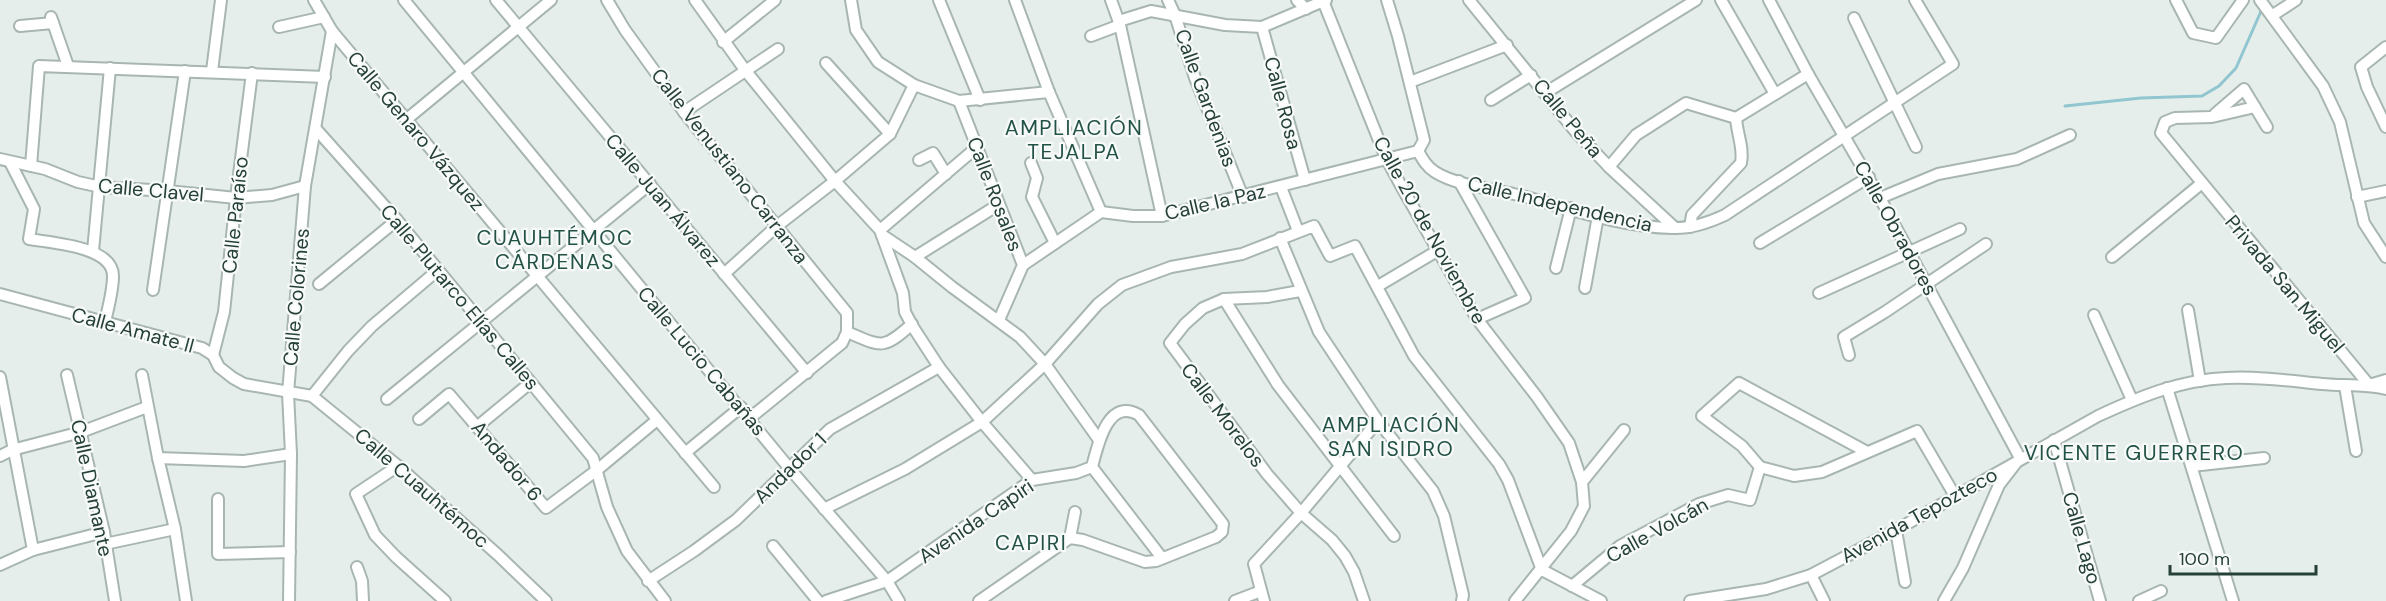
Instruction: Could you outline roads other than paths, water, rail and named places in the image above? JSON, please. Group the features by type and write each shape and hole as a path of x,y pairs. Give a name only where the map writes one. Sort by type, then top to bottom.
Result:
{"street":[{"path":"212,71 221,0"},
{"path":"315,0 332,31"},
{"name":"Calle Lucio Cabañas","path":"404,0 790,469 887,581"},
{"name":"Calle Juan Álvarez","path":"496,0 807,373"},
{"path":"407,119 550,0"},
{"name":"Calle Venustiano Carranza","path":"606,0 684,112 847,313 847,332"},
{"path":"695,0 745,70 881,233 1020,337 1045,364 1099,440"},
{"path":"723,42 775,0"},
{"path":"851,0 856,30 878,62 914,85 959,101 1049,92"},
{"path":"939,0 980,100"},
{"path":"1015,0 1049,92 1101,212 1023,265"},
{"path":"1111,0 1119,23 1162,216"},
{"name":"Calle Gardenias","path":"1168,0 1243,197"},
{"path":"1297,0 1306,9"},
{"path":"1387,0 1424,140 1418,151"},
{"name":"Calle Peña","path":"1469,0 1576,132 1609,167 1675,228"},
{"path":"1545,93 1696,0"},
{"path":"1721,0 1775,94"},
{"name":"Calle Obradores","path":"1769,0 1808,74 1866,172 1927,283 2020,458"},
{"name":"Calle Independencia","path":"1418,151 1425,164 1436,173 1459,181 1598,216 1648,227 1690,227 1707,223 1725,215 1953,64 1915,0"},
{"path":"2176,0 2193,33 2216,38 2243,0"},
{"path":"2296,0 2266,8 2323,86 2340,122 2364,223 2386,256"},
{"path":"1091,36 1151,11 1225,25 1262,27 1324,1"},
{"name":"Calle 20 de Noviembre","path":"1324,1 1386,158 1437,251 1477,319 1569,443 1582,482 1584,506 1545,571"},
{"path":"279,27 324,17"},
{"path":"1854,18 1916,147"},
{"path":"20,26 52,20 68,66"},
{"name":"Calle Rosa","path":"1262,27 1305,180"},
{"name":"Calle Colorines","path":"289,601 291,454 288,393 305,186 332,31"},
{"name":"Calle Genaro Vázquez","path":"332,31 714,487"},
{"path":"1410,82 1507,45"},
{"path":"2386,47 2361,67 2367,87 2386,127"},
{"path":"684,112 777,49"},
{"path":"826,63 890,134"},
{"path":"31,166 39,66 325,77"},
{"path":"93,251 101,187 110,68"},
{"path":"153,290 185,70"},
{"name":"Calle Paraíso","path":"213,355 225,312 236,198 252,74"},
{"path":"1609,167 1636,135 1686,102 1736,118 1808,74"},
{"path":"1491,100 1531,75"},
{"path":"724,274 777,226 836,181 890,134 914,85"},
{"path":"2212,117 2244,89 2267,128"},
{"name":"Calle Rosales","path":"959,101 998,206 1023,265 999,320"},
{"path":"2212,117 2254,106"},
{"name":"Privada San Miguel","path":"2212,117 2175,118 2165,122 2161,134 2369,385"},
{"path":"1690,227 1692,215 1741,163 1743,152 1737,135 1736,118"},
{"name":"Calle Plutarco Elías Calles","path":"316,129 397,220 584,446 597,470 607,507 627,551 665,601"},
{"path":"1880,198 1938,174 2017,159 2070,135"},
{"path":"881,233 976,148"},
{"name":"Calle la Paz","path":"1101,212 1133,216 1162,216 1418,151"},
{"path":"919,160 933,153 946,174"},
{"path":"5,161 34,209 29,239 93,251 106,259 114,274 105,322"},
{"name":"Calle Clavel","path":"5,161 31,166 78,182 101,187 168,190 236,198 272,195 305,186"},
{"path":"1031,163 1037,177 1032,197 1055,243"},
{"path":"1760,243 1866,172"},
{"path":"1459,181 1524,298 1477,319"},
{"path":"2112,257 2202,183"},
{"path":"387,399 650,184"},
{"path":"1281,187 1298,231"},
{"path":"2357,197 2386,191"},
{"path":"915,257 998,206"},
{"path":"1556,268 1571,208"},
{"path":"1585,288 1598,216"},
{"path":"319,284 397,220"},
{"path":"824,509 905,469 982,422 1045,364 1098,304 1122,285 1170,267 1242,254 1314,226 1330,256 1355,246 1416,360 1499,464 1508,480 1545,571 1601,601"},
{"path":"1819,293 1960,230"},
{"path":"881,233 903,293 905,312 912,324 939,367 1032,480"},
{"path":"1280,238 1319,333 1378,420 1433,491 1444,516 1462,601"},
{"path":"1849,355 1844,337 1986,244"},
{"path":"1378,286 1437,251"},
{"path":"288,393 312,396 348,351 372,326 438,270"},
{"name":"Calle Morelos","path":"1300,291 1267,297 1224,299 1203,308 1185,324 1170,344 1266,474 1301,513 1332,540 1345,556 1354,572 1364,601"},
{"name":"Calle Amate II","path":"0,294 202,348 213,355 219,367 232,378 244,384 288,393"},
{"path":"1224,299 1295,408 1394,536"},
{"path":"2188,310 2200,381"},
{"path":"2094,315 2132,400"},
{"path":"750,418 842,343 847,332 878,345 892,341 912,324"},
{"name":"Andador 1","path":"648,581 714,537 790,469 830,429 939,367"},
{"name":"Calle Diamante","path":"68,375 104,538 113,601"},
{"path":"142,375 147,407 175,529 186,601"},
{"path":"0,376 12,450 33,550"},
{"name":"Avenida Tepozteco","path":"1690,601 1766,589 1811,574 1896,530 2054,440 2132,400 2167,388 2200,381 2248,378 2345,386 2369,385 2386,389"},
{"path":"2369,385 2386,380"},
{"path":"478,426 530,383"},
{"path":"1867,452 1739,383 1702,416 1742,446 1760,467 1794,476 1822,472 1917,431 1955,496"},
{"path":"2345,386 2356,451"},
{"path":"2167,388 2233,601"},
{"name":"Andador 6","path":"419,419 449,394 546,508 597,470"},
{"name":"Calle Cuauhtémoc","path":"312,396 398,466 546,601"},
{"path":"0,456 12,450 81,432 147,407"},
{"path":"685,453 741,407"},
{"path":"979,601 1070,538 1083,540 1145,562 1162,558 1216,537 1222,532 1222,524 1139,415 1130,409 1118,411 1099,440 1092,467 1162,558"},
{"path":"597,470 657,420"},
{"path":"1235,601 1262,596 1254,564 1301,513 1378,420"},
{"path":"1582,482 1624,430"},
{"name":"Calle Lago","path":"2054,440 2100,601"},
{"path":"158,458 244,461 291,454"},
{"path":"1944,601 1963,568 1999,485 2020,458"},
{"path":"2192,466 2264,458"},
{"path":"398,466 356,494 375,534 396,557 445,601"},
{"name":"Avenida Capiri","path":"887,581 1032,480 1092,467"},
{"name":"Calle Volcán","path":"1572,586 1620,546 1699,504 1728,495 1750,500 1760,467"},
{"path":"218,499 218,555 290,552"},
{"path":"1070,538 1075,512"},
{"path":"0,565 33,550 175,529"},
{"path":"1896,530 1905,582"},
{"path":"773,546 818,601"},
{"path":"357,567 362,581 363,601"},
{"path":"1515,601 1545,571"},
{"path":"1811,574 1824,601"},
{"path":"826,601 887,581 899,601"},
{"path":"2139,601 2161,591"}],"waterway":[{"path":"2065,106 2141,98 2202,96 2219,86 2236,68 2262,9"}],"district":[{"name":"AMPLIACIÓN TEJALPA","path":"1074,140"},
{"name":"CUAUHTÉMOC CÁRDENAS","path":"555,250"},
{"name":"AMPLIACIÓN SAN ISIDRO","path":"1391,437"},
{"name":"VICENTE GUERRERO","path":"2134,453"},
{"name":"CAPIRI","path":"1031,543"}]}
